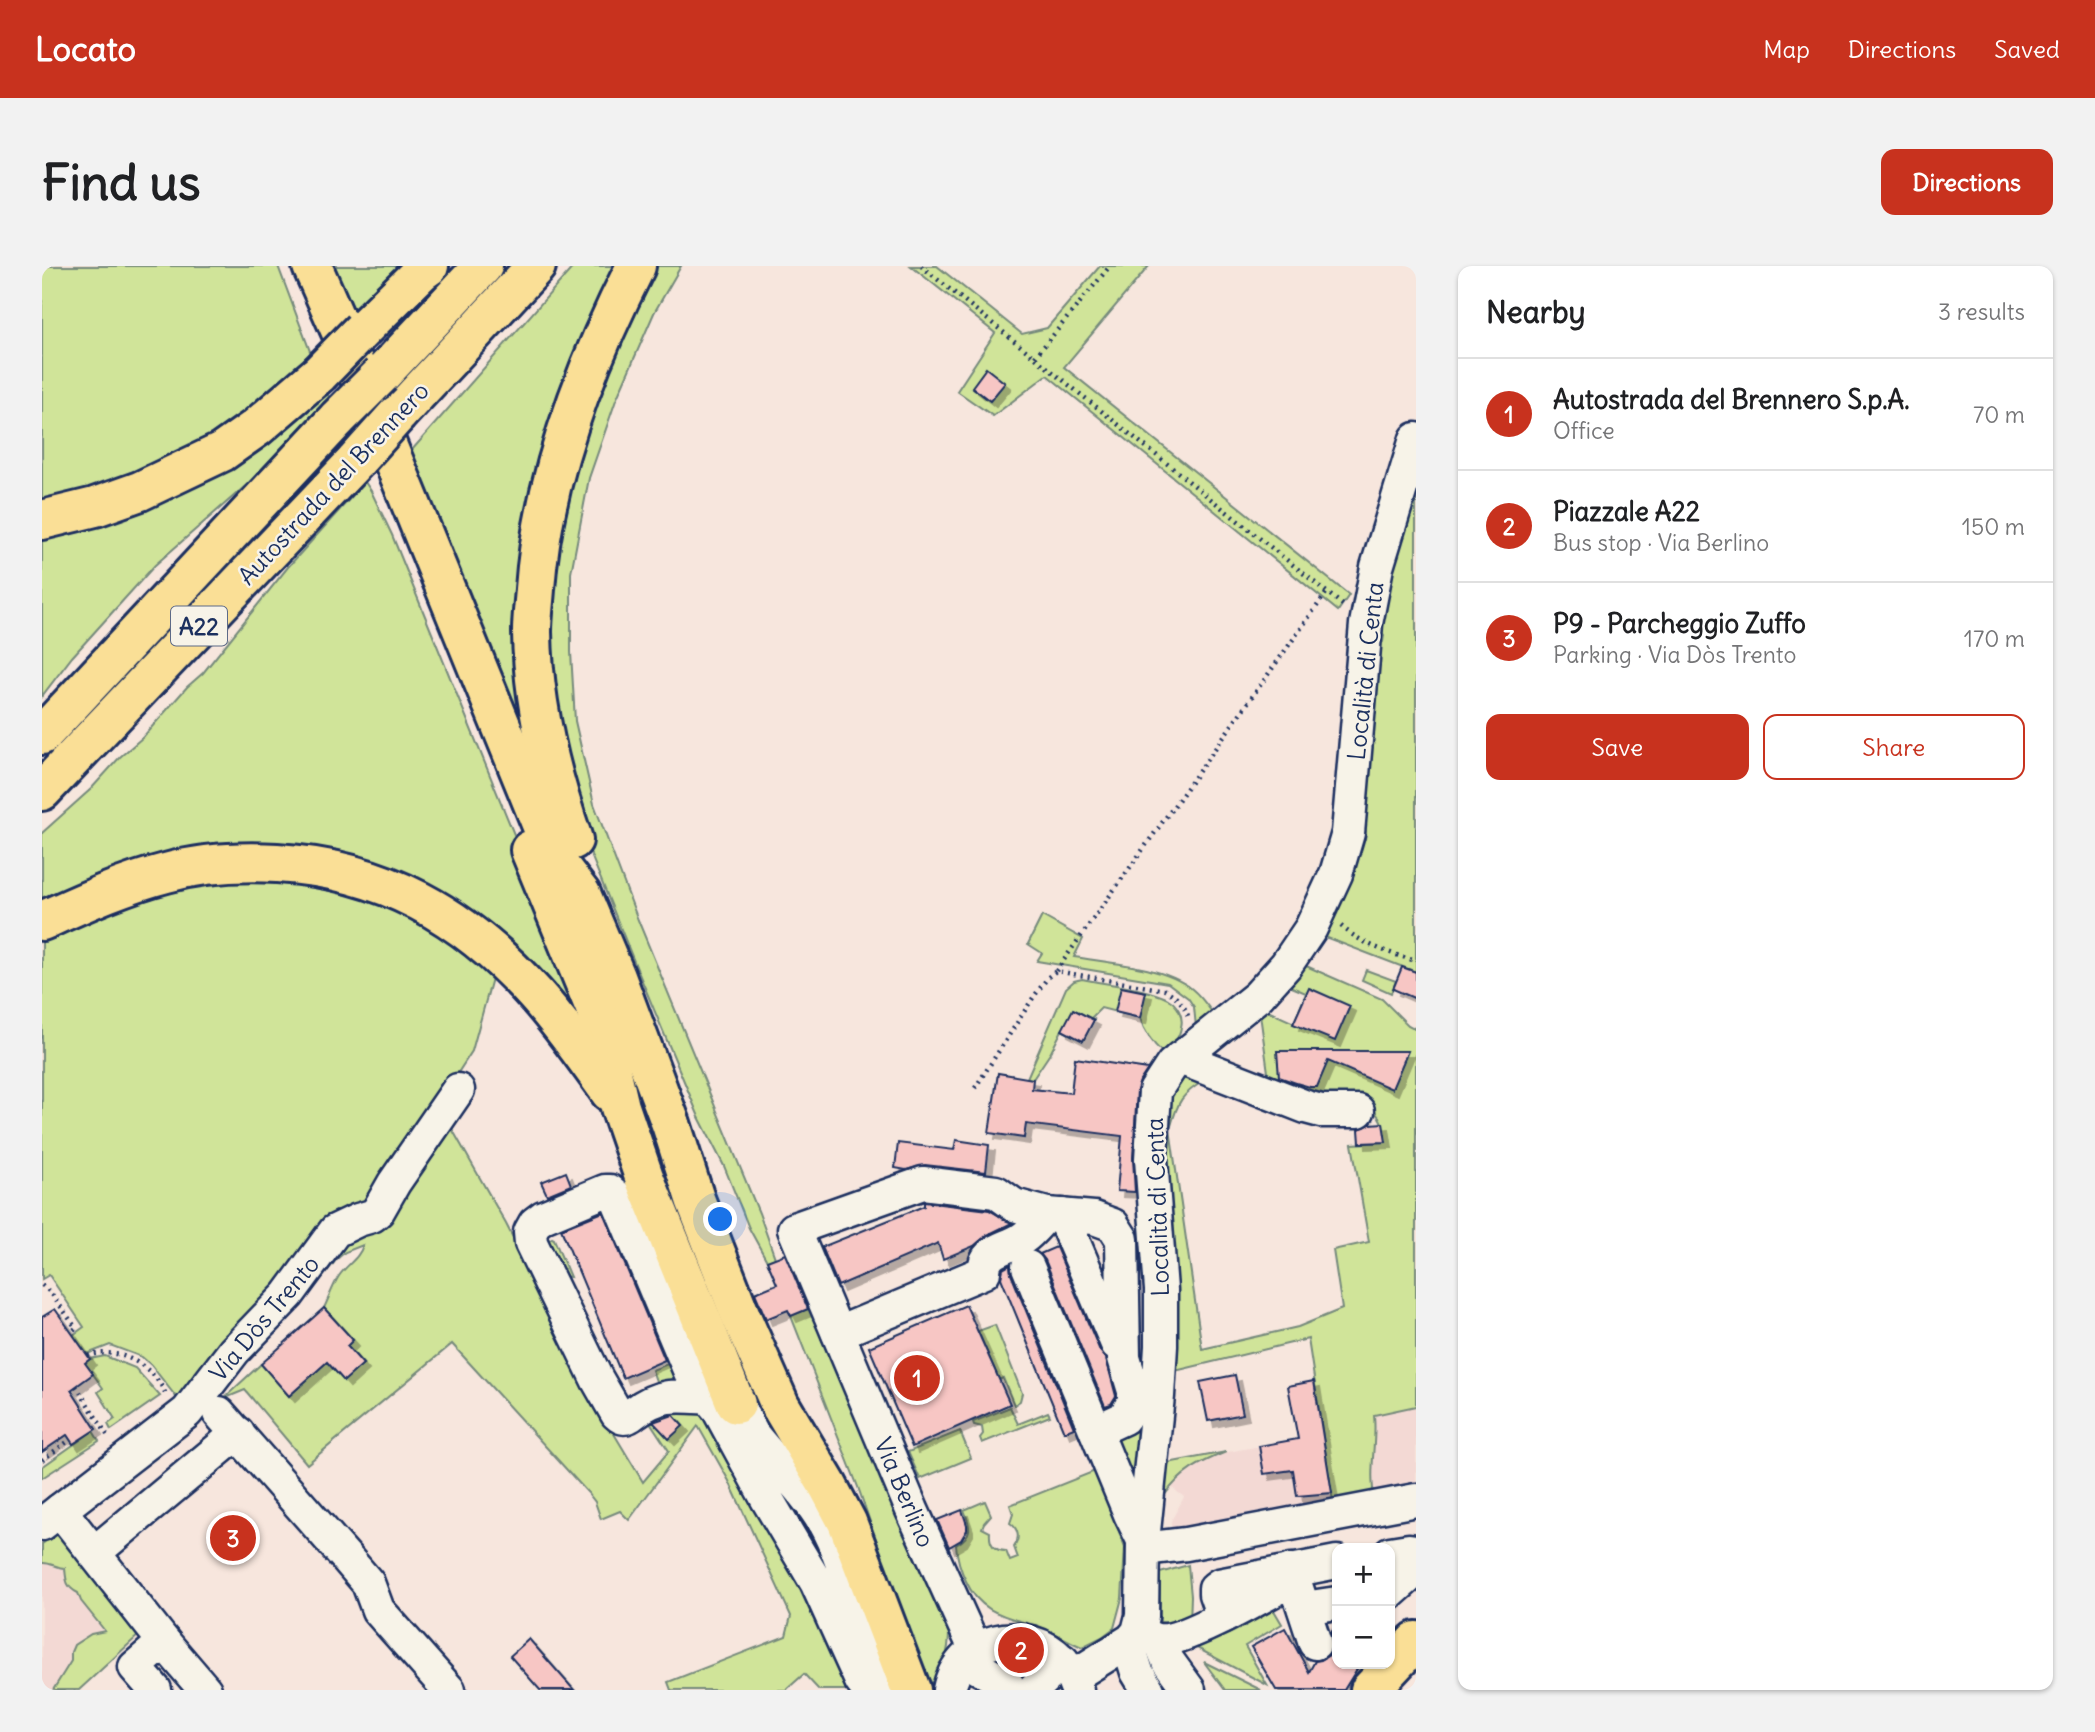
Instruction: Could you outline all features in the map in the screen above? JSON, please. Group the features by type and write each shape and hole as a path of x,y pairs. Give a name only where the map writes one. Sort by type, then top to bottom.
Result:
{"highway":[{"path":"288,266 599,1018 620,1107 722,1401"},
{"path":"312,266 557,863 581,894 616,977 671,1124 730,1223 797,1389 828,1486 847,1522 911,1690"},
{"path":"42,520 95,507 140,491 222,452 256,428 319,374 429,266"},
{"name":"Autostrada del Brennero","path":"42,735 483,266"},
{"name":"Autostrada del Brennero","path":"42,791 356,461 536,266"},
{"path":"581,894 577,851 560,802 536,694 532,630 537,561 549,496 566,433 612,314 636,266"},
{"path":"42,921 136,882 168,872 202,866 243,861 329,868 361,876 428,904 463,928 496,956 535,994 567,1033 620,1107"},
{"path":"1370,1690 1416,1641"},
{"path":"1404,1690 1416,1677"}],"street":[{"name":"Località di Centa","path":"1142,1639 1143,1545 1161,1346 1161,1290 1151,1159 1151,1128 1156,1086 1172,1065 1258,996 1298,949 1311,928 1336,874 1348,833 1366,624 1377,567 1416,439"},
{"path":"1180,1058 1306,1107 1321,1111 1358,1111"},
{"name":"Via Dòs Trento","path":"51,1517 187,1412 234,1351 288,1295 335,1231 378,1211 458,1090"},
{"name":"Via Berlino","path":"969,1654 912,1510 794,1229 923,1183 996,1192 1014,1205 1054,1215"},
{"path":"722,1401 674,1395 645,1405 632,1415 620,1417 597,1379 531,1243 530,1232 535,1223 600,1193 610,1191 616,1196 693,1379 722,1401 752,1433 807,1499 824,1524 846,1575 864,1632 877,1690"},
{"path":"1054,1215 1124,1358 1134,1391 1134,1401 1124,1418 1096,1431"},
{"path":"838,1333 984,1272 984,1262 988,1256 1024,1238 1054,1215 1106,1221 1119,1231 1122,1239 1124,1358"},
{"path":"1028,1267 1143,1545 1186,1544 1416,1500"},
{"path":"722,1401 718,1409 767,1499 817,1582 861,1681 868,1690"},
{"path":"94,1553 229,1423 368,1583 378,1610 449,1690"},
{"path":"51,1517 94,1553 205,1690"},
{"path":"1395,1552 1416,1552"},
{"path":"969,1654 1016,1689 1071,1676 1142,1639 1190,1632 1297,1586 1332,1565"},
{"path":"1395,1589 1416,1570"},
{"path":"1297,1586 1332,1601"},
{"path":"1297,1586 1315,1643"},
{"path":"949,1690 969,1654 1005,1639 1019,1639 1042,1645 1071,1676"},
{"path":"1139,1687 1137,1672 1142,1639"},
{"path":"1142,1639 1168,1661 1189,1690"},
{"path":"156,1690 135,1667 164,1642"}],"path":[{"path":"921,266 1366,624"},
{"path":"1035,357 1110,266"},
{"path":"975,1088 1033,998 1048,977 1056,971 1327,592"},
{"path":"1320,906 1359,940 1388,953 1416,961"},
{"path":"1056,971 1165,990 1174,995 1186,1009 1190,1022 1180,1058"},
{"path":"42,1286 51,1293 76,1328 71,1332"},
{"path":"88,1356 111,1352 142,1366 167,1394 157,1401"},
{"path":"76,1386 108,1436 118,1429"},
{"path":"42,1460 70,1440"}],"shaded area":[{"path":"1416,1406 1416,1491 1175,1533 1171,1528 1171,1521 1184,1497 1171,1487 1164,1496 1167,1463 1322,1435 1322,1425"},
{"path":"42,1544 139,1637 79,1690 42,1690"}],"green space":[{"path":"42,266 278,266 314,362 205,448 42,508"},
{"path":"319,266 408,266 346,328"},
{"path":"574,266 626,266 547,465 553,804 404,459"},
{"path":"640,266 681,266 654,313 616,400 589,478 571,573 571,652 575,721 594,804 638,920 759,1213 775,1258 767,1261 749,1228 724,1166 699,1117 637,969 585,840 551,730 551,508"},
{"path":"911,266 937,266 1022,334 1047,328 1100,266 1149,266 1064,367 1349,595 1338,611 1047,375 993,416 957,391 995,333"},
{"path":"323,383 329,397 251,481 155,565 72,657 42,696 42,533"},
{"path":"365,482 392,535 594,1031 329,859 42,910 42,833 91,789 203,673 288,567"},
{"path":"1411,494 1416,495 1416,972 1317,934 1358,842 1365,839 1366,831 1360,823 1376,647 1383,642 1384,635 1378,628"},
{"path":"284,872 387,898 494,971 472,1051 423,1127 369,1202 184,1407 142,1357 110,1345 87,1354 73,1335 84,1327 49,1275 42,1279 42,927 115,895"},
{"path":"1042,916 1083,939 1074,957 1151,970 1180,981 1202,999 1217,1019 1196,1027 1194,1007 1188,998 1168,983 1037,961 1042,953 1028,944"},
{"path":"1297,962 1382,999 1408,1025 1416,1029 1416,1406 1374,1415 1372,1479 1375,1500 1334,1508 1308,1339 1175,1371 1156,1127 1181,1069 1207,1079 1191,1089 1182,1099 1170,1129 1202,1349 1298,1327 1342,1309 1333,1250 1369,1242 1352,1144 1385,1142 1384,1132 1381,1120 1372,1109 1270,1087 1259,1007 1294,1023 1306,993 1280,982"},
{"path":"1366,970 1396,981 1391,993 1362,980"},
{"path":"1082,979 1138,989 1168,999 1181,1015 1182,1023 1177,1038 1164,1054 1149,1038 1140,1018 1101,1008 1091,1018 1094,1019 1083,1041 1062,1030 1033,1079 1027,1078 1066,988 1074,981"},
{"path":"447,1120 506,1224 607,1422 643,1482 669,1451 648,1419 694,1402 753,1509 805,1591 849,1690 819,1690 804,1674 786,1690 671,1690 668,1682 786,1636 791,1616 729,1481 698,1426 629,1520 620,1511 601,1519 595,1502 588,1493 452,1344 307,1464 245,1390 223,1399 261,1364 289,1396 327,1362 344,1380 363,1364 347,1346 353,1340 324,1308 339,1276 359,1254 363,1245 345,1252 337,1259 262,1342"},
{"path":"552,1238 570,1277 563,1276 549,1247 549,1240"},
{"path":"813,1307 949,1632 945,1661 934,1687 917,1658 858,1487 791,1316"},
{"path":"995,1325 1022,1393 1020,1401 1014,1405 1003,1378 999,1380 978,1331"},
{"path":"105,1356 135,1368 160,1396 111,1430 108,1424 115,1419 98,1392 103,1388 85,1363 90,1359"},
{"path":"673,1362 682,1384 660,1392 652,1370"},
{"path":"1010,1407 1018,1424 1048,1412 1050,1416 982,1443 982,1427 974,1425 973,1422"},
{"path":"1147,1423 1141,1496 1109,1438"},
{"path":"93,1431 99,1441 42,1478 42,1467"},
{"path":"960,1431 971,1458 920,1479 908,1452"},
{"path":"1226,1452 1191,1469 1164,1496 1167,1463"},
{"path":"1095,1471 1125,1547 1122,1598 1114,1628 1082,1647 1047,1630 1000,1614 981,1602 964,1577 956,1545 965,1538 969,1530 964,1510 985,1501 991,1515 982,1528 990,1532 993,1546 1006,1551 1010,1561 1018,1558 1014,1547 1018,1534 1010,1523 1013,1514 1010,1505"},
{"path":"60,1531 140,1634 79,1690 53,1690 71,1661 74,1645 91,1634 105,1631 81,1601 78,1593 69,1586 65,1568 42,1563 42,1544"},
{"path":"1188,1565 1190,1623 1160,1622 1160,1573"},
{"path":"1272,1607 1282,1624 1245,1646 1267,1685 1193,1646"},
{"path":"1204,1662 1261,1690 1225,1690"}],"building":[{"path":"986,368 1005,383 990,401 972,387"},
{"path":"1402,967 1416,972 1416,999 1393,989"},
{"path":"1121,987 1146,992 1140,1018 1115,1012"},
{"path":"1309,988 1350,1006 1335,1041 1293,1024"},
{"path":"1073,1009 1094,1020 1083,1041 1062,1030"},
{"path":"1277,1051 1408,1051 1392,1089 1328,1061 1317,1087 1296,1083 1279,1077"},
{"path":"1075,1058 1148,1069 1137,1090 1133,1158 1135,1192 1117,1191 1122,1136 1026,1124 1024,1138 989,1133 998,1073 1033,1079 1032,1089 1071,1093"},
{"path":"1383,1123 1386,1142 1360,1143 1359,1129 1370,1124"},
{"path":"956,1140 989,1145 986,1172 925,1165 906,1170 895,1168 898,1143 954,1150"},
{"path":"566,1172 571,1185 547,1195 541,1182"},
{"path":"924,1202 989,1210 1012,1223 987,1235 974,1246 943,1259 938,1243 838,1286 822,1247 924,1206"},
{"path":"603,1212 665,1360 623,1378 561,1229"},
{"path":"1056,1247 1100,1351 1106,1358 1116,1396 1111,1404 1105,1406 1045,1260 1040,1254"},
{"path":"785,1254 808,1309 791,1316 788,1310 766,1319 755,1293 777,1284 767,1261"},
{"path":"1010,1265 1011,1274 1074,1428 1064,1432 1001,1278 1003,1269"},
{"path":"966,1305 1010,1404 912,1447 869,1347"},
{"path":"324,1308 353,1340 347,1346 363,1364 344,1381 327,1362 289,1396 261,1364"},
{"path":"55,1309 90,1359 85,1363 93,1374 71,1390 96,1429 73,1444 67,1435 42,1452 42,1317"},
{"path":"1235,1375 1243,1414 1208,1421 1200,1382"},
{"path":"1314,1381 1332,1493 1297,1496 1293,1470 1264,1474 1259,1446 1298,1439 1288,1386"},
{"path":"673,1415 683,1426 669,1439 653,1422"},
{"path":"962,1510 967,1530 961,1540 949,1547 937,1520"},
{"path":"1285,1628 1309,1672 1315,1661 1329,1655 1332,1648 1332,1669 1357,1669 1344,1690 1276,1690 1251,1647"},
{"path":"529,1639 574,1690 540,1690 510,1656"}],"place":[{"name":"Autostrada del Brennero S.p.A.","path":"917,1378"},
{"name":"P9 - Parcheggio Zuffo","path":"233,1538"},
{"name":"Piazzale A22","path":"1021,1650"}]}
